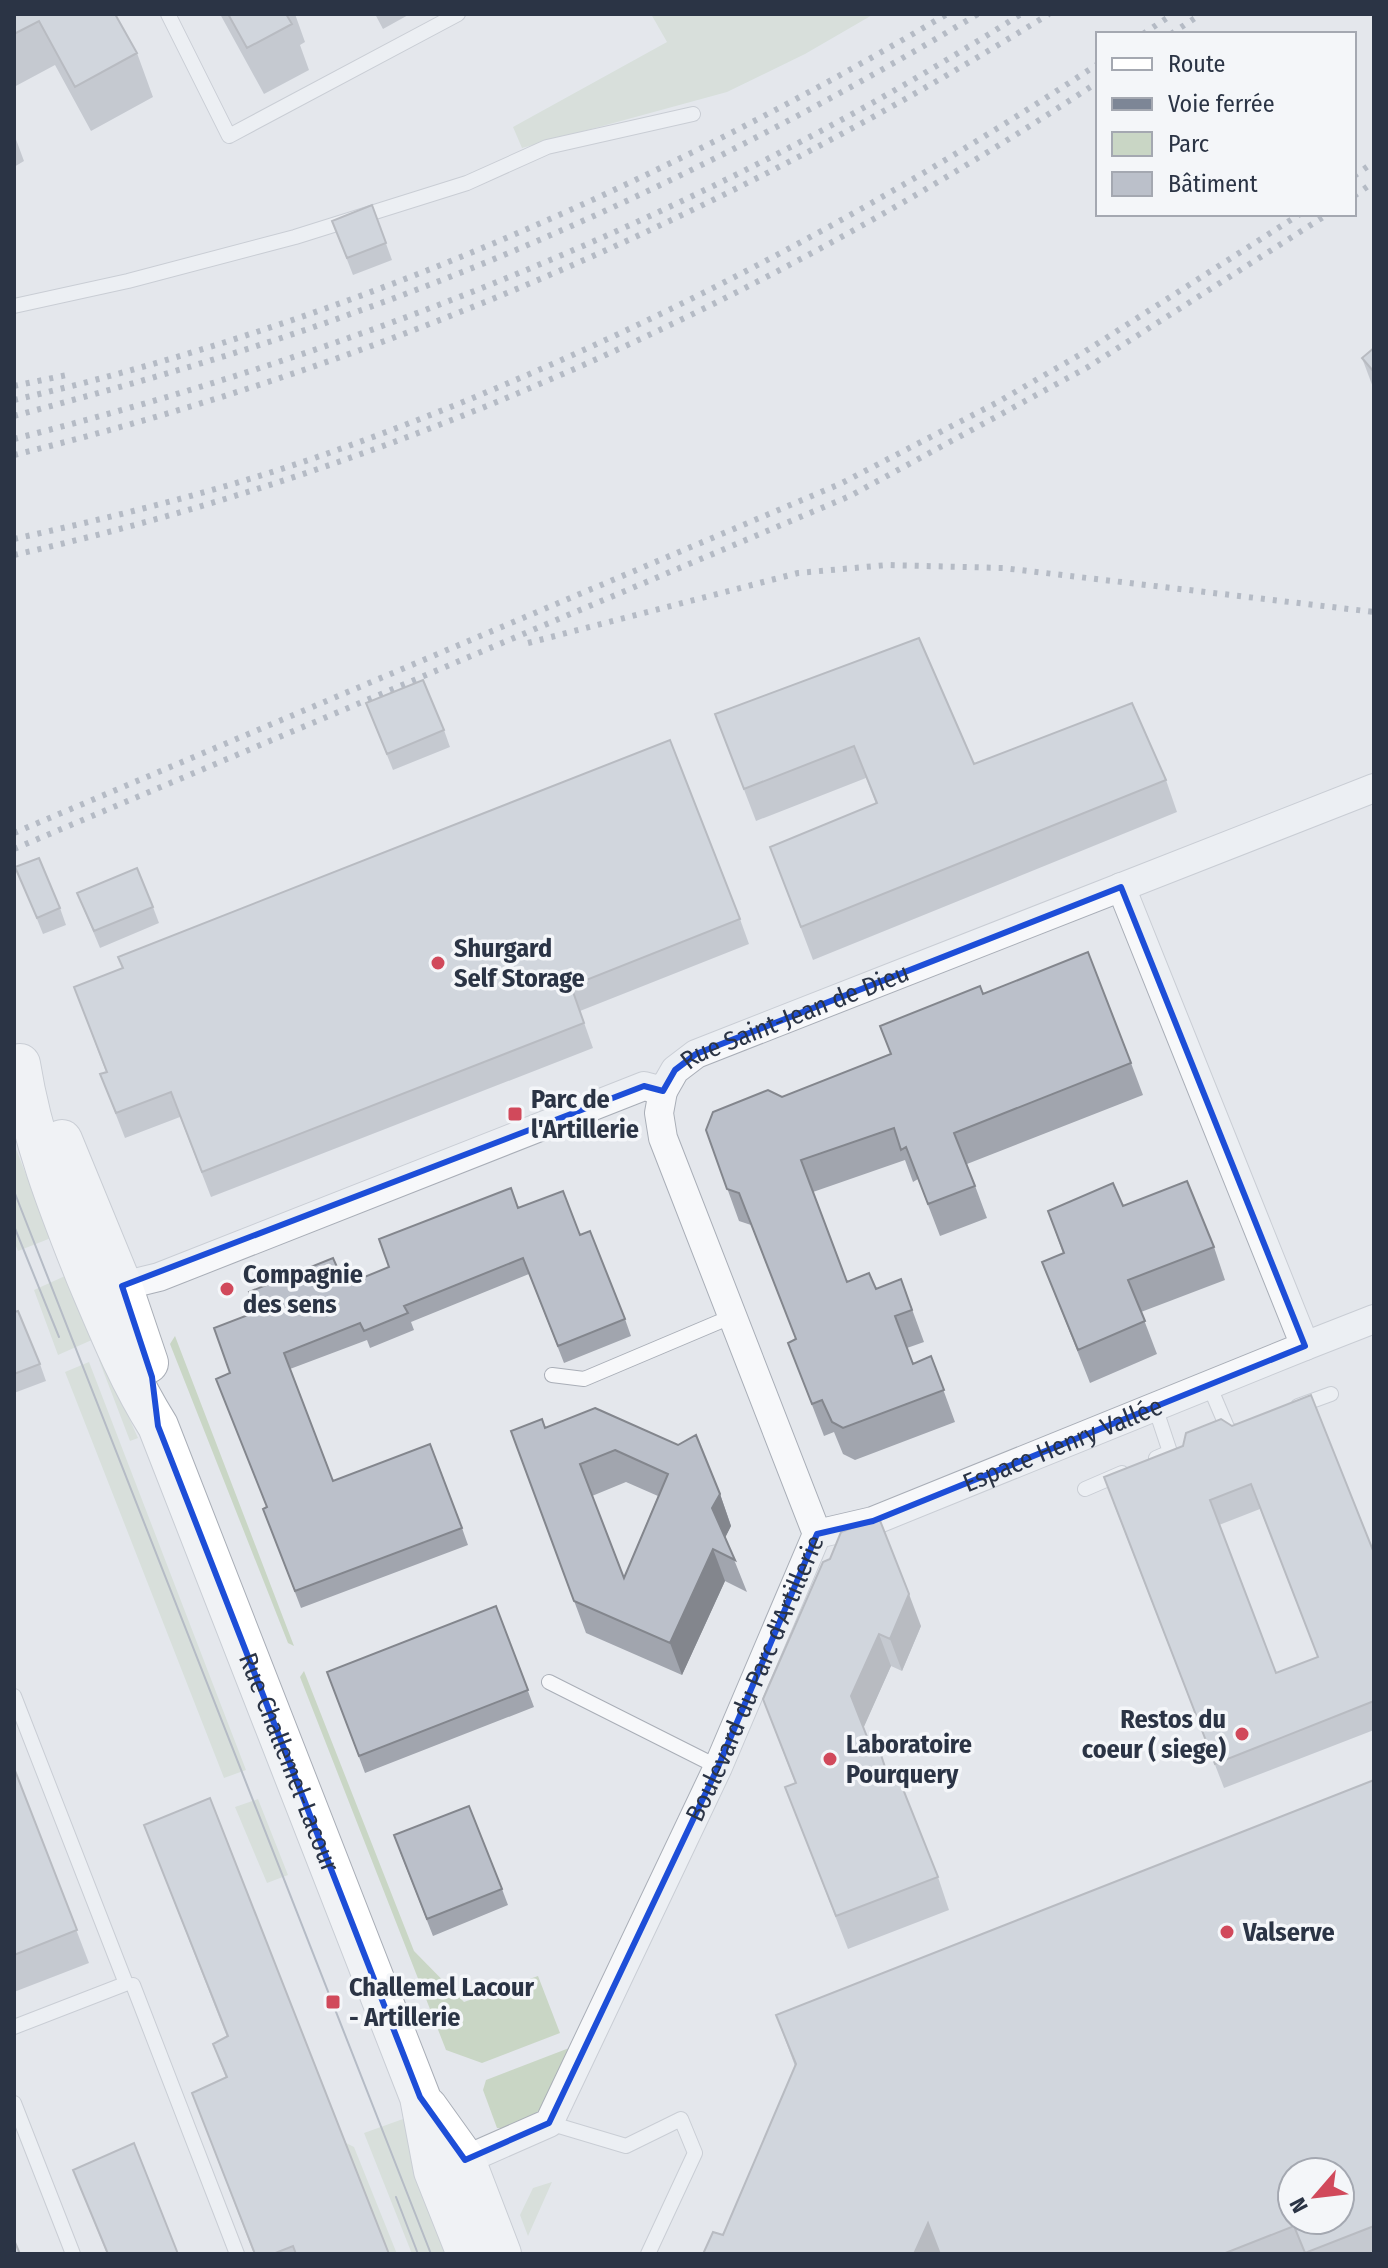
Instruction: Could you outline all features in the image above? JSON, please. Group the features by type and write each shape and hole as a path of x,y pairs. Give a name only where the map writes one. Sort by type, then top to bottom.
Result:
{"street":[{"name":"Rue Saint-Jean de Dieu","path":"108,1290 159,1277 632,1090 644,1086 663,1091 675,1070 696,1054 1374,788"},
{"path":"1121,887 1305,1346"},
{"name":"Rue Challemel-Lacour","path":"17,1056 29,1123 152,1377 158,1426 420,2097 434,2171 467,2254"},
{"name":"Boulevard du Parc d'Artillerie","path":"549,2123 718,1767 817,1534 663,1138 659,1113 663,1091"},
{"name":"Espace Henry Vallée","path":"817,1534 873,1521 1374,1319"},
{"name":"Rue Challemel-Lacour","path":"420,2097 465,2160 501,2254"},
{"path":"465,2160 549,2123"}],"lane":[{"path":"168,14 229,136 458,14"},
{"path":"14,306 128,281 295,237 467,183 547,147 693,114"},
{"path":"552,1375 584,1379 733,1316"},
{"path":"1209,1385 1229,1432 1243,1427"},
{"path":"1287,1410 1331,1394"},
{"path":"1085,1489 1170,1452 1155,1407"},
{"path":"549,1682 718,1767"},
{"path":"14,1696 237,2254"},
{"path":"14,2027 127,1983"},
{"path":"14,2103 73,2254"},
{"path":"549,2123 626,2146 681,2119 695,2153 648,2254"}],"highlighted area":[{"path":"1121,887 1305,1346 873,1521 817,1534 718,1767 549,2123 465,2160 420,2097 158,1426 152,1377 122,1286 644,1086 663,1091 675,1070 696,1054"}],"green space":[{"path":"651,14 874,14 805,54 727,92 522,148 513,127 667,42"},
{"path":"14,1144 51,1238 18,1251 14,1241"},
{"path":"65,1276 94,1339 58,1355 34,1290"},
{"path":"175,1336 294,1646 288,1643 170,1344"},
{"path":"102,1358 138,1438 130,1441 99,1360"},
{"path":"89,1362 246,1770 224,1778 65,1372"},
{"path":"304,1671 414,1951 464,2002 538,1976 560,2033 482,2063 446,2050 300,1677"},
{"path":"258,1799 288,1875 267,1883 235,1807"},
{"path":"577,2045 556,2087 538,2111 513,2126 497,2128 483,2090 486,2080"},
{"path":"403,2119 447,2254 412,2254 364,2133"},
{"path":"344,2142 354,2147 397,2254 388,2254"},
{"path":"552,2182 528,2236 520,2215 533,2188"}],"building":[{"path":"14,14 115,14 137,53 75,87 39,21 14,34"},
{"path":"228,14 286,14 292,24 247,48"},
{"path":"372,205 386,243 347,258 332,221"},
{"path":"1374,348 1374,372 1362,358"},
{"path":"919,638 974,764 1132,703 1166,780 801,927 770,847 877,803 854,746 744,789 715,714"},
{"path":"423,680 444,730 387,754 366,703"},
{"name":"Shurgard Self Storage","path":"670,740 740,919 571,986 584,1023 202,1172 171,1092 116,1113 100,1074 107,1072 74,987 123,968 118,957"},
{"path":"39,858 60,908 37,918 15,867"},
{"path":"137,868 153,907 94,931 77,893"},
{"path":"1088,952 1131,1063 954,1133 975,1186 928,1204 906,1147 901,1150 894,1128 801,1160 847,1282 869,1273 876,1289 901,1279 912,1310 895,1316 913,1364 931,1356 944,1390 843,1428 832,1422 822,1400 812,1404 788,1343 796,1339 739,1193 727,1189 706,1130 713,1112 768,1090 782,1097 891,1054 880,1026 980,986 983,994"},
{"path":"1187,1181 1214,1247 1128,1280 1145,1321 1078,1350 1042,1262 1064,1253 1048,1211 1113,1183 1123,1206"},
{"path":"511,1188 518,1208 563,1191 580,1235 590,1231 625,1319 558,1346 523,1258 404,1306 408,1313 364,1331 360,1323 284,1353 333,1481 430,1444 462,1528 295,1591 263,1509 267,1507 216,1379 230,1373 214,1328 256,1312 249,1292 333,1258 345,1285 389,1267 379,1239"},
{"path":"18,1311 40,1364 14,1374 14,1312"},
{"path":"1311,1395 1374,1553 1374,1701 1215,1764 1104,1477 1183,1446 1186,1433 1221,1419 1232,1426","holes":["1251,1484 1318,1657 1276,1673 1210,1500"]},
{"path":"595,1408 678,1445 696,1435 720,1494 712,1508 735,1560 713,1549 670,1643 574,1601 511,1431 542,1419 545,1428","holes":["615,1450 668,1474 624,1578 580,1464"]},
{"name":"Laboratoire Pourquery","path":"879,1518 909,1594 890,1639 879,1634 851,1696 873,1752 881,1755 888,1776 897,1774 938,1877 836,1916 785,1787 796,1783 763,1699 823,1562 830,1559 841,1532"},
{"path":"496,1606 528,1690 359,1756 327,1672"},
{"path":"14,1768 77,1930 14,1955"},
{"name":"Valserve","path":"1374,1780 1374,2226 1356,2233 1356,2156 1276,2156 1276,2233 1223,2254 940,2254 928,2223 914,2254 703,2254 713,2232 723,2235 796,2064 776,2015"},
{"path":"210,1798 389,2254 296,2254 293,2246 273,2254 255,2254 192,2093 227,2077 213,2044 228,2036 144,1825"},
{"path":"469,1806 502,1889 427,1919 394,1835"},
{"path":"134,2143 178,2254 108,2254 73,2170"},
{"name":"Valserve","path":"1298,2236 1348,2236 1305,2253"},
{"path":"14,2240 20,2254 14,2254"}],"tram line":[{"path":"14,1191 431,2254"},
{"path":"14,1226 59,1337"},
{"path":"396,2197 418,2254"}],"railway":[{"path":"14,400 136,369 258,332 377,290 495,243 725,136 947,14"},
{"path":"14,416 271,341 517,250 751,140 978,14"},
{"path":"14,439 146,403 277,362 407,317 534,267 660,211 783,151 904,85 1021,14"},
{"path":"14,455 151,418 285,376 418,328 549,275 677,217 803,154 1049,14"},
{"path":"1146,32 1173,14"},
{"path":"1174,32 1201,14"},
{"path":"14,539 170,502 285,468 425,417 525,376 625,331 819,232 914,179 1096,65"},
{"path":"14,555 159,518 301,475 440,424 577,368 712,305 843,236 972,162 1096,83"},
{"path":"1356,175 1374,162"},
{"path":"1356,195 1374,182"},
{"path":"14,833 840,484 996,403 1081,354 1297,216"},
{"path":"14,849 850,496 1088,367 1325,216"},
{"path":"14,386 67,375"},
{"path":"528,643 798,573 887,565 1003,568 1374,612"}],"place":[{"name":"Shurgard Self Storage","path":"438,963"},
{"name":"Parc de l'Artillerie","path":"515,1114"},
{"name":"Compagnie des sens","path":"227,1289"},
{"name":"Restos du coeur ( siege)","path":"1242,1734"},
{"name":"Laboratoire Pourquery","path":"830,1759"},
{"name":"Valserve","path":"1227,1932"},
{"name":"Challemel Lacour - Artillerie","path":"333,2002"}]}
